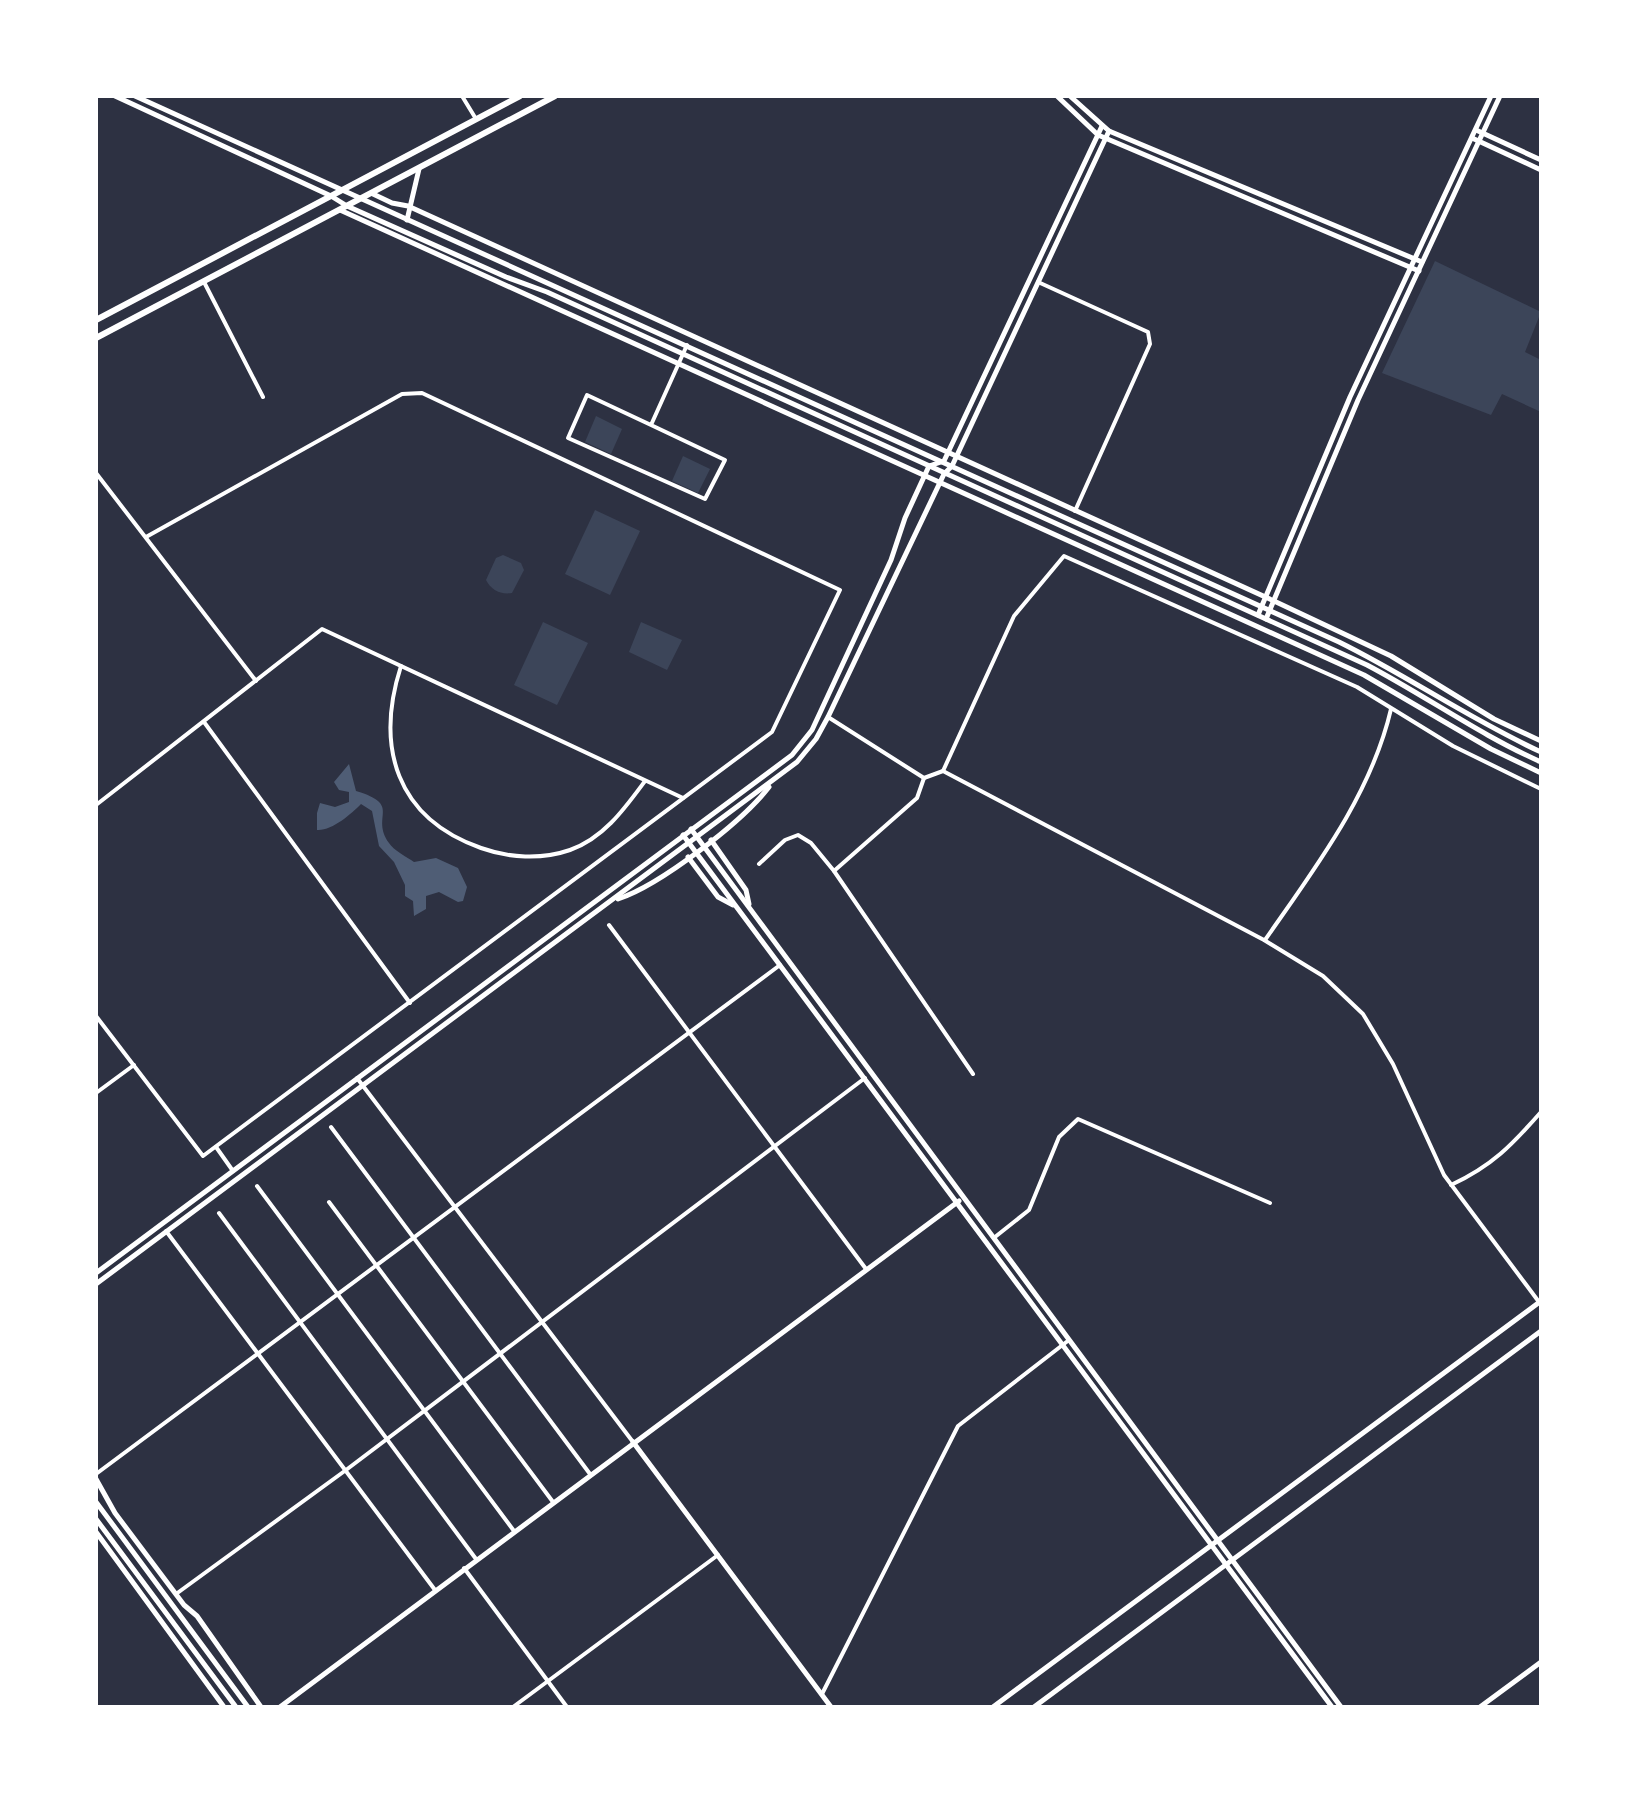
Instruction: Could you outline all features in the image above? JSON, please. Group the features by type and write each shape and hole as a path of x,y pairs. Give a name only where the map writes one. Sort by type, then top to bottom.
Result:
{"main road":[{"path":"96,320 520,96"},
{"path":"96,338 555,96"}],"street":[{"path":"115,96 331,196 344,208 679,364 1364,675 1491,749 1541,773"},
{"path":"135,96 944,461 1382,663 1462,712 1541,752"},
{"path":"462,96 476,119"},
{"path":"1057,96 1098,135 1419,271"},
{"path":"1070,96 1109,131 1422,262"},
{"path":"1258,615 1350,397 1491,96"},
{"path":"1266,619 1358,400 1500,96"},
{"path":"96,1273 792,755 812,730 891,560 905,518 929,466 944,461 1102,126"},
{"path":"1476,130 1541,160"},
{"path":"96,1284 797,762 816,739 828,717 939,483 952,466 1109,131"},
{"path":"1472,138 1541,170"},
{"path":"407,220 419,169"},
{"path":"373,194 408,206 1274,601 1391,656 1494,719 1541,741"},
{"path":"344,208 683,354 1367,665 1463,723 1541,762"},
{"path":"202,280 263,397"},
{"path":"1038,282 1148,332 1150,344 1075,511"},
{"path":"651,425 687,345"},
{"path":"96,1016 203,1156 772,732 840,590 422,393 402,394 146,537"},
{"path":"587,395 651,425 725,460 705,499 568,438 587,395"},
{"path":"96,473 256,681"},
{"path":"924,778 943,771 1014,616 1064,556 1357,687 1453,746 1541,789"},
{"path":"96,805 322,629 684,799"},
{"path":"401,666 389,710 390,737 401,781 411,800 437,826 471,845 510,856 538,857 571,850 610,824 645,781"},
{"path":"1264,940 1339,833 1383,743 1391,709"},
{"path":"828,717 924,778"},
{"path":"204,722 410,1003"},
{"path":"943,771 1264,940 1323,976 1363,1014 1393,1064 1444,1175 1540,1302 993,1707"},
{"path":"834,871 917,798 924,778"},
{"path":"613,900 639,892 711,840 751,809 774,781"},
{"path":"691,829 995,1237 1216,1543 1227,1565 1332,1707"},
{"path":"683,835 1062,1346 1216,1543 1233,1560 1341,1707"},
{"path":"759,864 785,840 798,835 811,843 834,871 973,1074"},
{"path":"711,840 746,890 750,909"},
{"path":"688,857 718,897 737,907"},
{"path":"609,925 867,1270"},
{"path":"261,1707 197,1616 176,1594 115,1513 96,1476 780,965"},
{"path":"96,1093 134,1065"},
{"path":"357,1078 831,1707"},
{"path":"176,1594 346,1470 865,1078"},
{"path":"1451,1185 1478,1173 1505,1153 1541,1112"},
{"path":"995,1237 1029,1210 1059,1137 1078,1119 1270,1203"},
{"path":"331,1127 590,1474"},
{"path":"216,1147 233,1171"},
{"path":"257,1186 514,1531"},
{"path":"280,1707 965,1197"},
{"path":"329,1202 553,1502"},
{"path":"219,1213 476,1559"},
{"path":"166,1231 435,1590"},
{"path":"1034,1707 1541,1331"},
{"path":"822,1694 958,1426 1069,1340"},
{"path":"96,1502 248,1707"},
{"path":"96,1519 236,1707"},
{"path":"96,1532 224,1707"},
{"path":"513,1707 718,1555"},
{"path":"464,1568 567,1707"},
{"path":"1480,1707 1541,1662"}],"shaded area":[{"path":"1435,261 1541,312 1525,352 1541,360 1541,412 1502,394 1491,415 1382,373"},
{"path":"596,416 622,429 611,454 585,442"},
{"path":"683,456 710,469 698,493 672,481"},
{"path":"595,510 640,531 610,595 565,574"},
{"path":"503,555 521,563 524,570 512,593 497,591 486,580 496,558"},
{"path":"543,622 588,643 557,705 514,685"},
{"path":"641,622 682,640 667,670 629,652"},
{"path":"349,764 356,791 370,796 382,806 384,834 391,846 414,862 436,858 458,868 467,887 463,901 458,902 439,892 426,896 426,909 414,916 413,901 405,896 405,885 394,862 379,846 372,811 361,804 335,825 317,830 320,803 335,807 349,802 349,792 339,790 334,782"}]}
